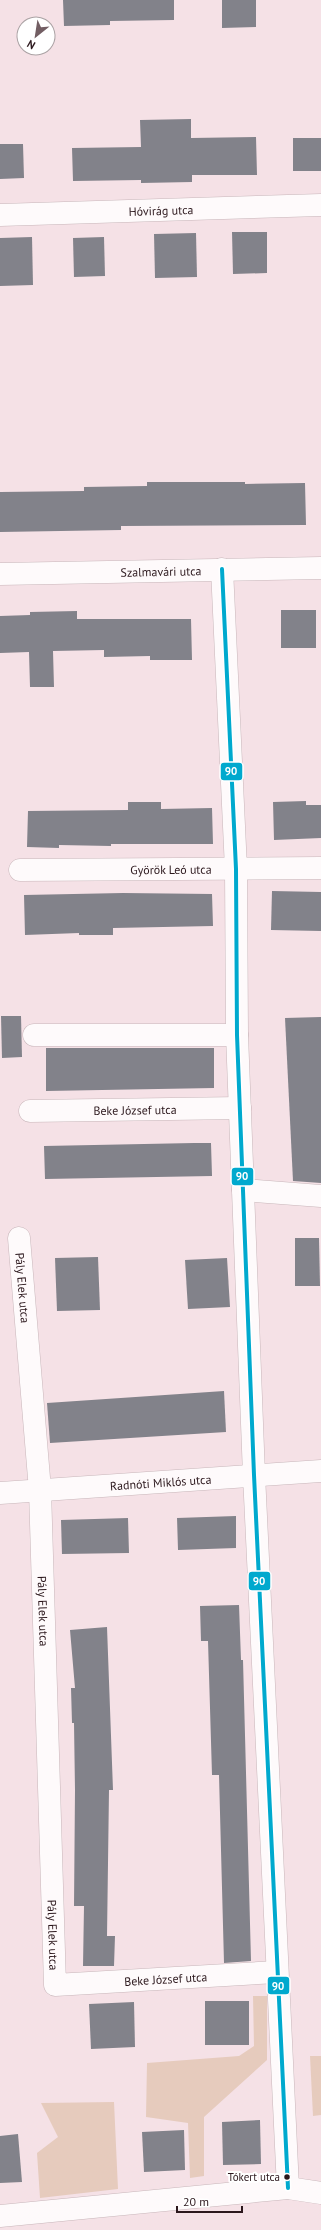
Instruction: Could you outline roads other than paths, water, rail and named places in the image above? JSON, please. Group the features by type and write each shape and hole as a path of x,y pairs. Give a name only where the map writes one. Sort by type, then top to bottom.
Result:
{"street":[{"name":"Hóvirág utca","path":"0,214 321,205"},
{"name":"Szalmavári utca","path":"0,574 321,568"},
{"path":"222,569 236,869 237,1035 254,1475 288,2188"},
{"name":"Györök Leó utca","path":"20,870 321,868"},
{"path":"34,1035 237,1035"},
{"name":"Beke József utca","path":"30,1111 240,1108"},
{"path":"243,1190 321,1196"},
{"name":"Pály Elek utca","path":"19,1238 40,1490 55,1985"},
{"name":"Radnóti Miklós utca","path":"0,1492 321,1471"},
{"name":"Beke József utca","path":"55,1985 277,1972"},
{"path":"0,2216 288,2188 321,2193"}],"place":[{"name":"Tókert utca","path":"287,2177"}]}
